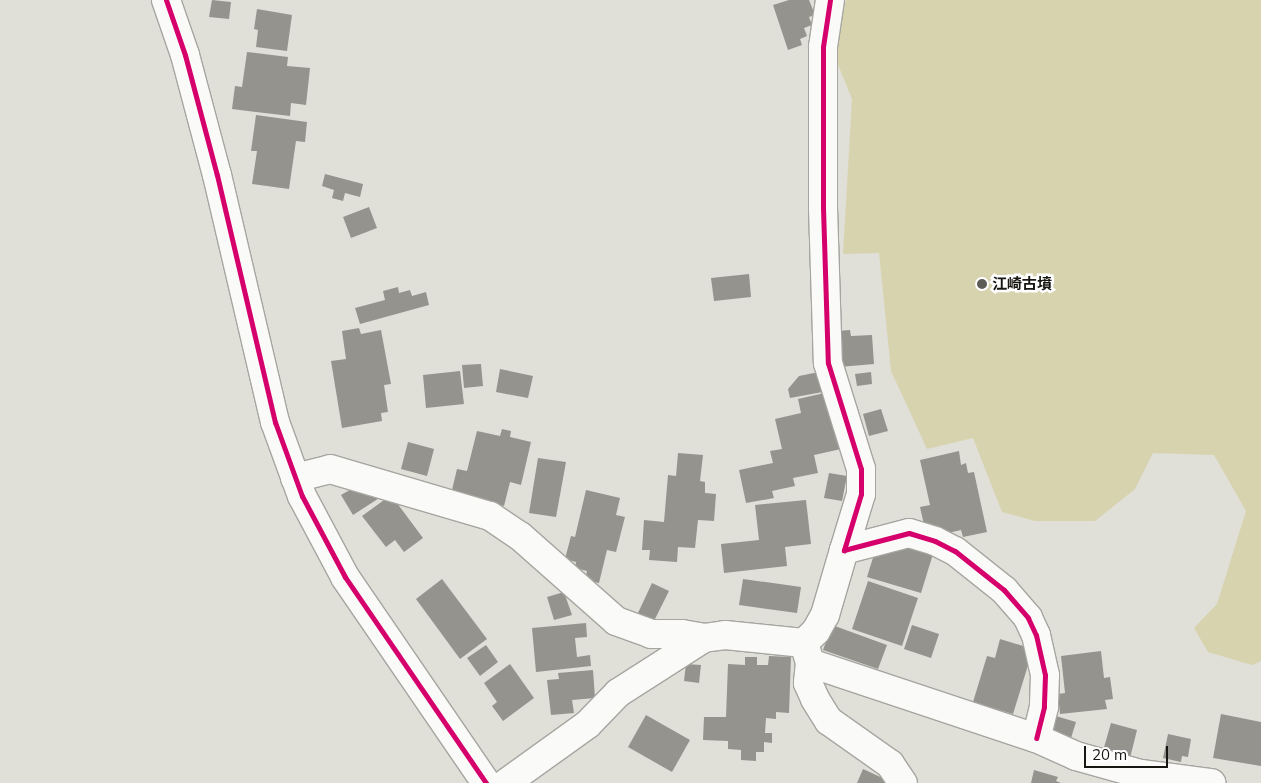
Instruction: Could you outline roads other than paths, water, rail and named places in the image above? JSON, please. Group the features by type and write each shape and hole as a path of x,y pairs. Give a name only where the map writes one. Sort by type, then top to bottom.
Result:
{"street":[{"path":"166,0 185,55 217,175 275,422 294,478 319,532 344,577 486,783"},
{"path":"830,0 822,46 823,208 828,363 861,470 861,494 825,615 807,653 808,683 815,699 830,721 890,764 903,783"},
{"path":"294,478 330,469 490,516 520,536 616,621 651,634 682,634 704,638 725,635 807,653 1036,738 1076,756 1140,774 1211,783"},
{"path":"844,550 909,533 935,541 955,551 1004,590 1028,618 1036,635 1045,675 1044,707 1036,738"},
{"path":"506,783 588,724 618,693 704,638"}],"place":[{"name":"江崎古墳","path":"982,284"}]}
